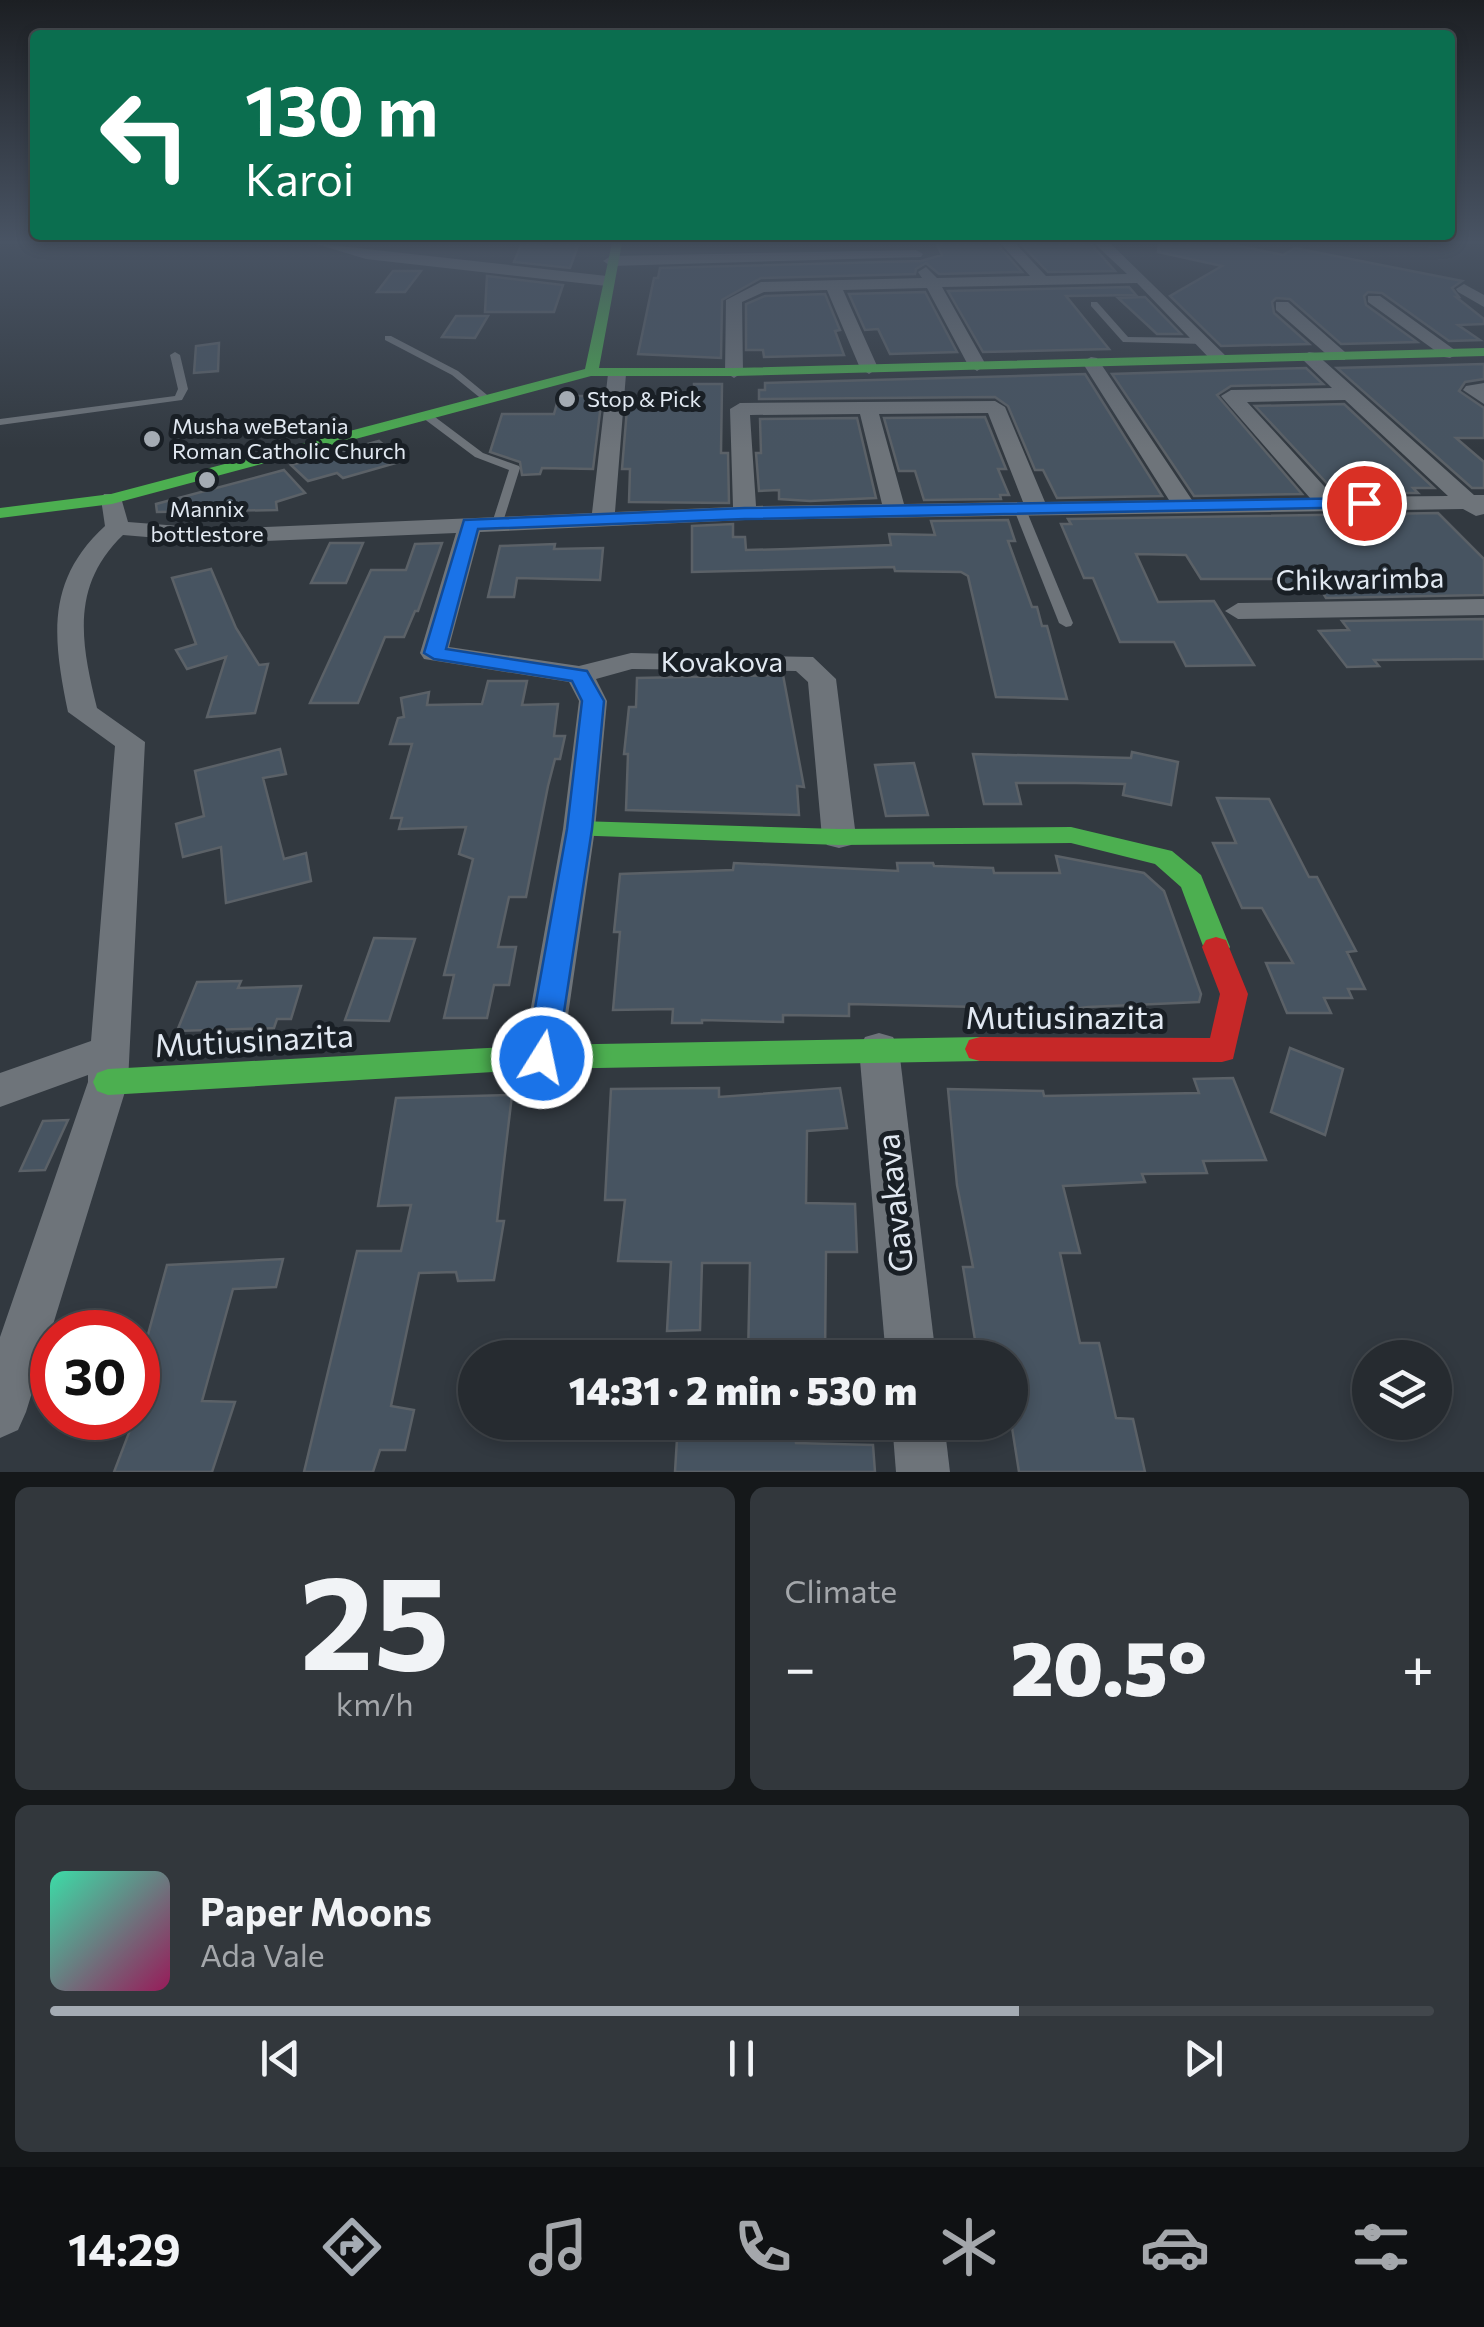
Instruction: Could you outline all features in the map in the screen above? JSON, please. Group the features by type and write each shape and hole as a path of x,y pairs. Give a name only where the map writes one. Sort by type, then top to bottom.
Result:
{"street":[{"path":"591,372 603,312"},
{"path":"734,312 734,372"},
{"path":"845,312 869,368"},
{"path":"947,312 977,365"},
{"path":"1174,312 1212,350"},
{"path":"1289,312 1340,356"},
{"path":"1392,312 1450,353"},
{"path":"0,1412 110,1066 130,742 83,712 68,648 72,592 114,513 427,416 591,372 1091,362 1212,350 1309,357 1484,352"},
{"path":"1309,357 1479,508"},
{"path":"1091,362 1184,505"},
{"path":"602,520 617,374"},
{"path":"1484,390 1473,390 1484,398"},
{"path":"1328,504 1230,396 1349,394"},
{"path":"745,514 740,409 995,407 1027,507"},
{"path":"868,408 895,511"},
{"path":"0,513 114,513 218,536 484,523 1027,507 1328,504 1479,508"},
{"path":"484,523 434,653 580,676 593,701 580,829 542,1058"},
{"name":"Chikwarimba","path":"1238,611 1484,607"},
{"name":"Kovakova","path":"580,676 632,661 803,663 822,679 839,837"},
{"name":"Mutiusinazita","path":"110,1066 879,1049 1222,1050 1234,994 1192,882 1163,857 1071,834 839,837 580,829"},
{"name":"Gavakava","path":"879,1049 909,1340"},
{"path":"0,1090 110,1066"},
{"path":"920,1440 923,1472"}],"lane":[{"path":"1101,312 1126,340 1212,350"},
{"path":"388,338 455,373 487,399"},
{"path":"0,422 179,398 183,388 175,356"},
{"path":"427,416 479,456 515,468 484,523"},
{"path":"1027,507 1066,623"}],"building":[{"path":"647,312 722,312 721,358 638,354"},
{"path":"746,312 832,312 844,355 764,357 763,350 746,350"},
{"path":"857,312 936,312 957,352 890,354 878,329 865,330"},
{"path":"960,312 1079,312 1109,349 983,352"},
{"path":"1133,312 1159,312 1181,334 1157,334"},
{"path":"1186,312 1274,312 1309,344 1221,346"},
{"path":"1304,312 1375,312 1417,342 1341,344"},
{"path":"1408,312 1475,312 1484,319 1484,324 1458,325 1480,340 1449,341"},
{"path":"456,316 488,316 475,338 442,337"},
{"path":"219,343 218,371 194,373 196,346"},
{"path":"1484,364 1484,379 1465,382 1459,391 1484,408 1484,438 1456,438 1484,462 1484,488 1472,488 1337,368"},
{"path":"1306,368 1323,384 1231,386 1217,395 1302,494 1194,496 1112,374"},
{"path":"1085,374 1162,496 1057,498 1043,470 1035,470 1008,406 995,397 759,399 759,390 765,390 765,383"},
{"path":"694,384 722,384 721,453 728,453 729,503 629,502 630,469 622,469 628,397 694,397"},
{"path":"559,396 602,396 593,469 542,468 540,474 522,475 520,462 490,452 502,414 554,414"},
{"path":"1344,404 1434,488 1413,488 1418,493 1336,493 1255,406"},
{"path":"985,417 1006,469 998,469 1009,495 1000,495 1001,499 924,500 915,471 899,471 884,418"},
{"path":"857,418 876,498 810,501 779,499 779,490 759,491 756,453 761,453 760,419"},
{"path":"379,441 403,461 343,478 337,473 308,481 291,465"},
{"path":"284,470 305,493 276,502 277,510 157,512 156,504"},
{"path":"1438,513 1484,559 1484,595 1326,598 1321,590 1287,591 1279,579 1201,579 1186,555 1136,554 1158,602 1214,601 1254,665 1186,666 1174,642 1120,642 1093,578 1084,578 1061,524 1071,524 1068,519"},
{"path":"1008,520 1015,541 1008,541 1032,607 1037,607 1042,626 1047,626 1067,699 996,697 968,576 961,572 895,571 894,567 692,572 692,526 733,524 733,537 745,537 746,550 891,545 889,534 935,535 931,521"},
{"path":"330,543 363,543 346,583 311,583"},
{"path":"442,543 418,611 404,637 385,637 358,703 310,703 371,570 406,570 415,544"},
{"path":"555,544 554,549 603,548 600,580 517,578 514,597 488,597 500,546"},
{"path":"211,569 236,628 259,665 268,664 255,713 207,717 226,657 187,669 176,650 196,644 172,578"},
{"path":"1484,619 1484,659 1374,660 1379,666 1347,667 1319,631 1349,630 1342,621"},
{"path":"783,675 804,787 797,786 799,815 626,810 628,754 624,754 629,707 636,707 637,678"},
{"path":"488,681 527,681 522,705 558,704 554,736 565,736 548,786 526,897 509,897 498,947 516,947 509,985 494,985 487,1018 444,1018 454,975 444,975 473,859 459,854 466,827 399,829 402,818 391,818 412,744 390,744 398,718 404,717 401,698 429,692 427,705 482,704"},
{"path":"280,749 286,774 263,778 284,859 306,853 311,881 226,903 221,847 183,857 176,824 204,816 195,771"},
{"path":"1132,752 1178,762 1171,805 1123,795 1125,784 1076,783 1016,783 1021,804 984,804 973,754 1131,758"},
{"path":"914,763 928,815 886,816 875,765"},
{"path":"1217,798 1269,799 1309,877 1317,877 1356,951 1347,952 1365,989 1348,989 1352,998 1324,998 1331,1013 1287,1013 1266,963 1293,963 1262,908 1242,908 1213,843 1236,843"},
{"path":"1056,856 1144,873 1164,891 1201,994 1199,1002 1088,1007 1073,1009 1075,1018 981,1015 979,1007 849,1004 849,1016 783,1015 783,1022 672,1023 673,1009 613,1010 620,932 614,932 620,874 733,870 734,863 898,871 897,863 933,863 993,868 994,873 1060,873"},
{"path":"374,938 415,939 389,1021 345,1020"},
{"path":"241,981 238,988 301,986 291,1019 277,1019 274,1028 177,1031 197,982"},
{"path":"1290,1048 1343,1069 1325,1135 1271,1112"},
{"path":"1233,1078 1266,1160 1203,1161 1207,1173 1142,1174 1145,1182 1063,1186 1080,1253 1060,1253 1080,1343 1099,1343 1116,1418 1133,1419 1145,1472 1019,1472 1014,1440 1028,1440 1028,1340 975,1340 963,1267 973,1267 957,1185 948,1089 1043,1091 1044,1096 1199,1093 1194,1079"},
{"path":"719,1088 719,1097 840,1088 847,1128 807,1131 806,1203 855,1204 857,1252 826,1252 825,1340 748,1340 750,1263 702,1263 700,1330 667,1331 671,1262 618,1261 625,1200 605,1200 611,1089"},
{"path":"512,1095 497,1221 504,1221 494,1280 458,1281 456,1272 419,1273 391,1406 414,1410 405,1450 380,1450 373,1472 304,1472 357,1251 401,1251 411,1205 378,1206 396,1098"},
{"path":"68,1120 45,1170 20,1171 43,1121"},
{"path":"283,1259 276,1287 233,1289 202,1401 235,1402 212,1472 114,1472 126,1440 160,1440 160,1310 155,1310 167,1265"},
{"path":"677,1440 796,1440 873,1445 875,1472 675,1472"}],"traffic: fast":[{"path":"0,513 112,499 591,372 603,312"},
{"path":"591,372 734,372 1484,352"},
{"path":"579,829 839,837 1071,835 1163,857 1192,882 1216,947"},
{"path":"108,1082 542,1057 980,1049"}],"traffic: jam":[{"path":"980,1049 1222,1050 1234,994 1216,947"}],"place":[{"name":"Stop & Pick","path":"567,399"},
{"name":"Musha weBetania Roman Catholic Church","path":"152,439"},
{"name":"Mannix bottlestore","path":"207,480"}],"route":[{"path":"542,1058 580,829 593,701 580,676 434,653 470,524 745,514 1364,503"}]}
